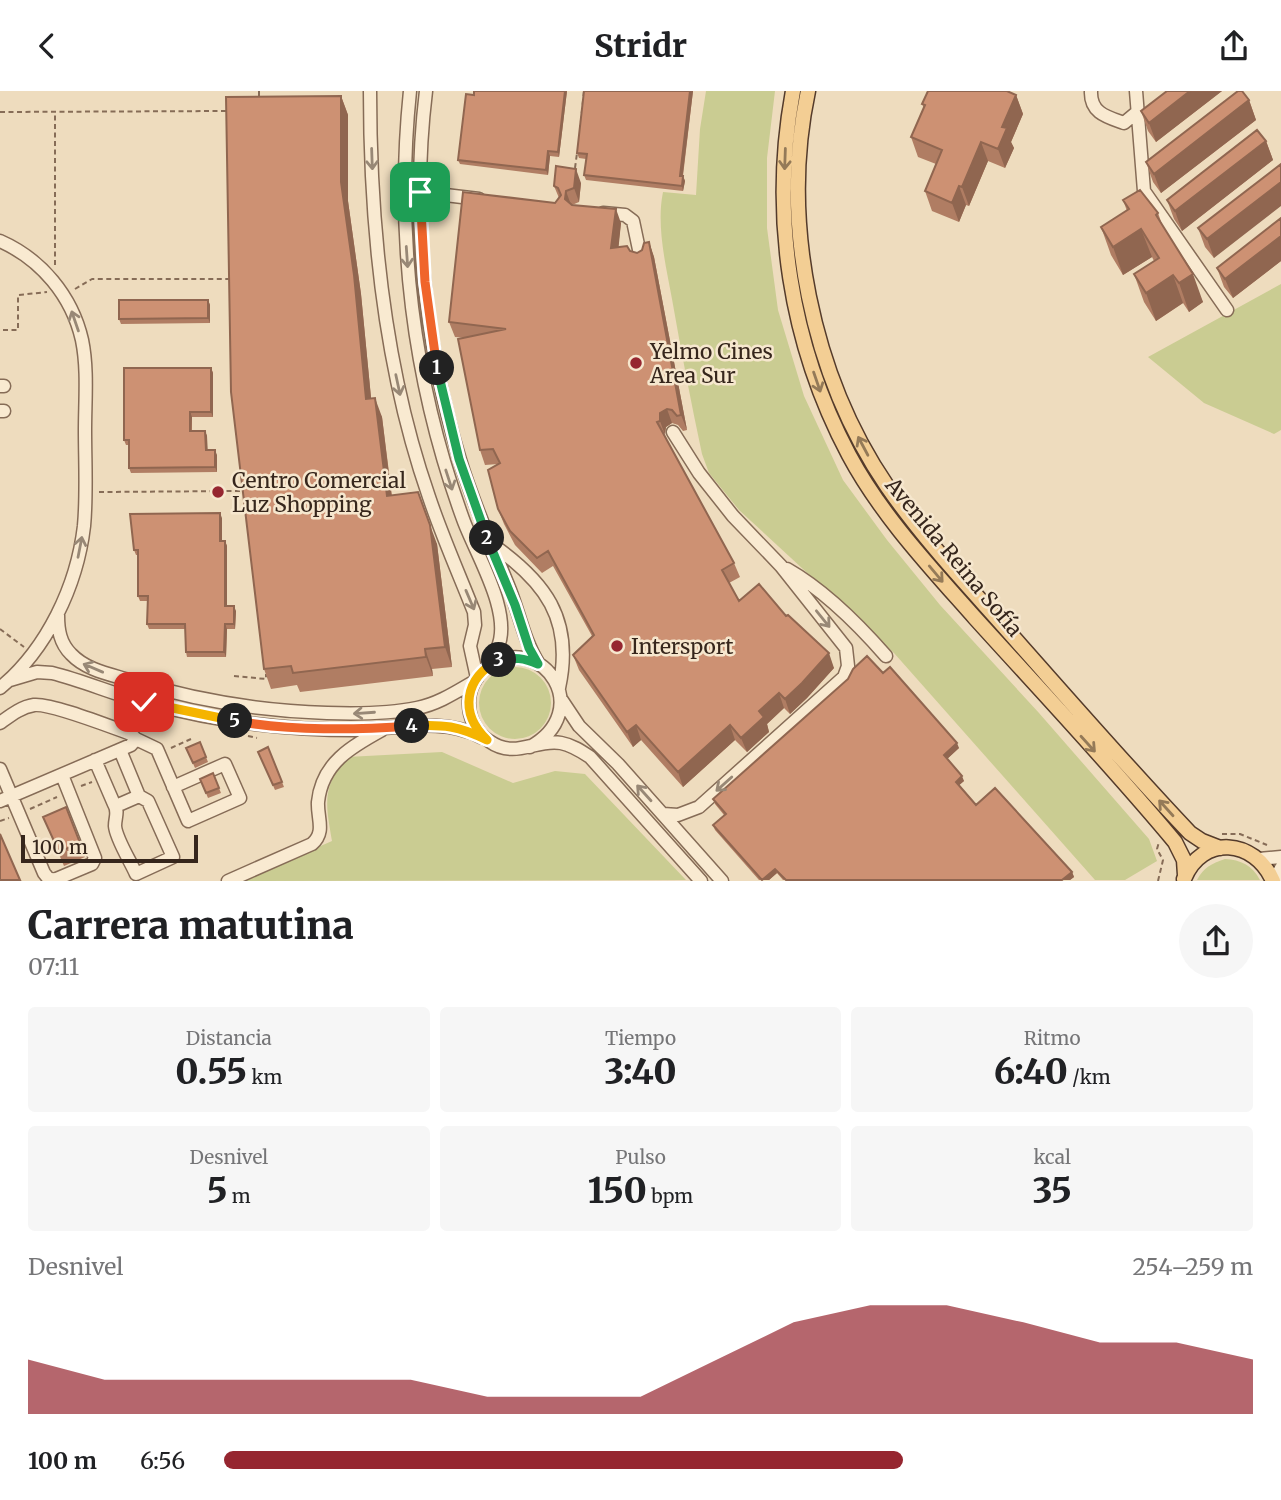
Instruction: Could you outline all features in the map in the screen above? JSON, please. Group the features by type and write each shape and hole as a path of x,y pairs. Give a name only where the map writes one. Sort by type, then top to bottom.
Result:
{"main road":[{"name":"Avenida Reina Sofía","path":"793,91 783,199 786,256 796,312 810,360 827,409 850,457 908,540 1175,842 1184,860 1185,878"},
{"name":"Avenida Reina Sofía","path":"808,91 800,142 801,252 823,354 864,449 912,520 1189,833 1202,841 1219,841 1241,849 1259,859"},
{"path":"1185,878 1203,855 1219,841"},
{"path":"1259,859 1273,880"}],"street":[{"path":"370,91 373,202 381,288 399,389 428,496 474,612 475,625 470,646 475,679 469,706 471,720 487,740"},
{"path":"58,611 58,629 62,643 82,663 95,670 206,700 260,709 357,714 426,706 436,703 475,679 486,667 498,648 502,630 500,610 444,464 428,402 412,319 404,193 410,91"},
{"path":"426,91 420,192 425,282 436,362 459,459 529,648 538,664"},
{"path":"1091,91 1091,101 1096,110 1124,123 1136,113"},
{"path":"1136,91 1144,191 1227,310"},
{"path":"420,192 495,201"},
{"path":"592,212 625,215 633,221 641,259"},
{"path":"0,241 36,262 57,286 71,308 82,339 85,365 86,493 79,556 58,611 43,638 5,684"},
{"path":"663,814 678,815 699,807 844,677 848,666 846,648 781,566 716,495 673,432"},
{"path":"489,542 532,576 558,620 564,667 560,714 554,728 544,739 530,747"},
{"path":"781,566 804,579 886,656"},
{"path":"486,667 498,660 512,657 526,658 547,670 579,726 618,764 722,880"},
{"path":"5,684 37,672 52,673 144,702 258,725 357,730 442,726 465,729 508,749 558,742 574,747 590,757 701,880"},
{"path":"3,721 25,707 38,704 131,734 157,749 173,787 188,821 240,798 225,764 173,787"},
{"path":"228,880 318,839 318,803 323,780 331,766 341,754 385,728"},
{"path":"6,799 131,745 136,739"},
{"path":"95,760 116,806 115,828 136,874 173,857 148,801 139,796 120,750"},
{"path":"0,769 6,799 48,878 54,880 92,864 95,857 62,775"},
{"path":"116,806 139,796"},
{"path":"1259,859 1281,857"},
{"path":"1273,880 1281,868"}],"path":[{"path":"259,91 259,101"},
{"path":"579,135 584,91"},
{"path":"0,112 230,111"},
{"path":"55,112 55,269"},
{"path":"573,173 578,144"},
{"path":"72,292 92,279 232,279"},
{"path":"3,330 18,330 18,295 45,292 57,286"},
{"path":"86,493 243,491"},
{"path":"0,629 24,648"},
{"path":"234,676 266,679 265,666"},
{"path":"1219,841 1240,834 1272,847"}],"green space":[{"path":"706,91 775,91 767,158 767,228 778,310 804,396 843,480 940,605 1149,839 1157,861 1125,880 1095,880 894,653 739,510 709,473 702,454 661,232 663,192 696,195 700,129"},
{"path":"1281,284 1281,430 1274,434 1204,403 1148,357"},
{"path":"515,667 535,673 545,683 551,703 545,723 535,733 515,739 495,733 485,723 479,703 485,683 495,673"},
{"path":"442,752 513,783 555,771 585,774 686,880 241,881 332,841 327,807 329,788 347,757"},
{"path":"1225,859 1246,864 1260,880 1197,880 1208,867"}],"building":[{"path":"474,91 565,91 558,152 548,151 546,170 458,160 466,94 474,95"},
{"path":"584,91 690,91 680,176 683,176 682,186 584,175 587,154 577,153"},
{"path":"928,91 1007,91 1016,95 1002,127 1007,128 998,149 981,142 962,187 959,186 952,203 925,191 942,150 911,137"},
{"path":"1167,91 1190,91 1149,123 1141,111"},
{"path":"1238,91 1242,91 1249,100 1154,174 1146,162"},
{"path":"341,96 341,182 354,275 366,399 375,398 387,496 418,492 430,525 445,647 425,649 426,657 293,673 291,666 264,669 231,392 226,97"},
{"path":"1257,130 1266,141 1175,211 1167,200"},
{"path":"1281,164 1281,182 1207,239 1198,228"},
{"path":"556,166 576,169 574,188 566,191 565,199 572,205 616,209 611,248 627,246 630,251 637,253 642,250 644,243 649,242 681,415 677,416 667,409 660,413 660,421 657,422 734,563 722,570 739,601 759,584 786,616 829,653 785,699 779,693 759,711 764,717 741,738 730,725 678,772 636,725 627,732 573,655 594,635 548,551 537,558 510,531 498,509 488,470 500,463 493,449 480,450 458,339 506,329 449,322 463,192 555,203 561,195 554,186"},
{"path":"1140,190 1158,213 1156,215 1193,274 1179,283 1173,275 1146,293 1134,274 1159,258 1141,229 1113,247 1101,227 1129,209 1123,200"},
{"path":"1281,218 1281,236 1225,279 1217,268"},
{"path":"119,300 208,300 208,318 119,319"},
{"path":"124,368 211,368 211,412 190,412 190,431 205,431 206,450 215,450 215,467 129,468 129,440 124,440"},
{"path":"220,513 220,541 225,541 225,606 234,606 234,624 225,624 224,652 186,652 185,624 147,624 148,596 138,596 138,550 134,550 130,514"},
{"path":"867,656 883,673 890,667 957,743 944,755 962,776 956,782 976,805 995,788 1072,872 1062,880 786,880 775,869 762,880 713,825 726,814 713,799 848,679 853,669"},
{"path":"200,742 206,757 193,763 186,748"},
{"path":"268,747 282,782 273,785 258,752"},
{"path":"213,773 219,788 206,793 200,779"},
{"path":"66,807 80,843 59,852 43,817"},
{"path":"0,834 20,880 0,880"}],"place":[{"name":"Yelmo Cines Area Sur","path":"636,363"},
{"name":"Centro Comercial Luz Shopping","path":"218,492"},
{"name":"Intersport","path":"617,646"}],"route":[{"path":"144,702 258,725 357,730 442,726 465,729 487,740 471,720 470,693 474,681 486,667 498,660 526,658 538,664 523,633 508,584 471,495 446,409 429,316 420,192"}]}
